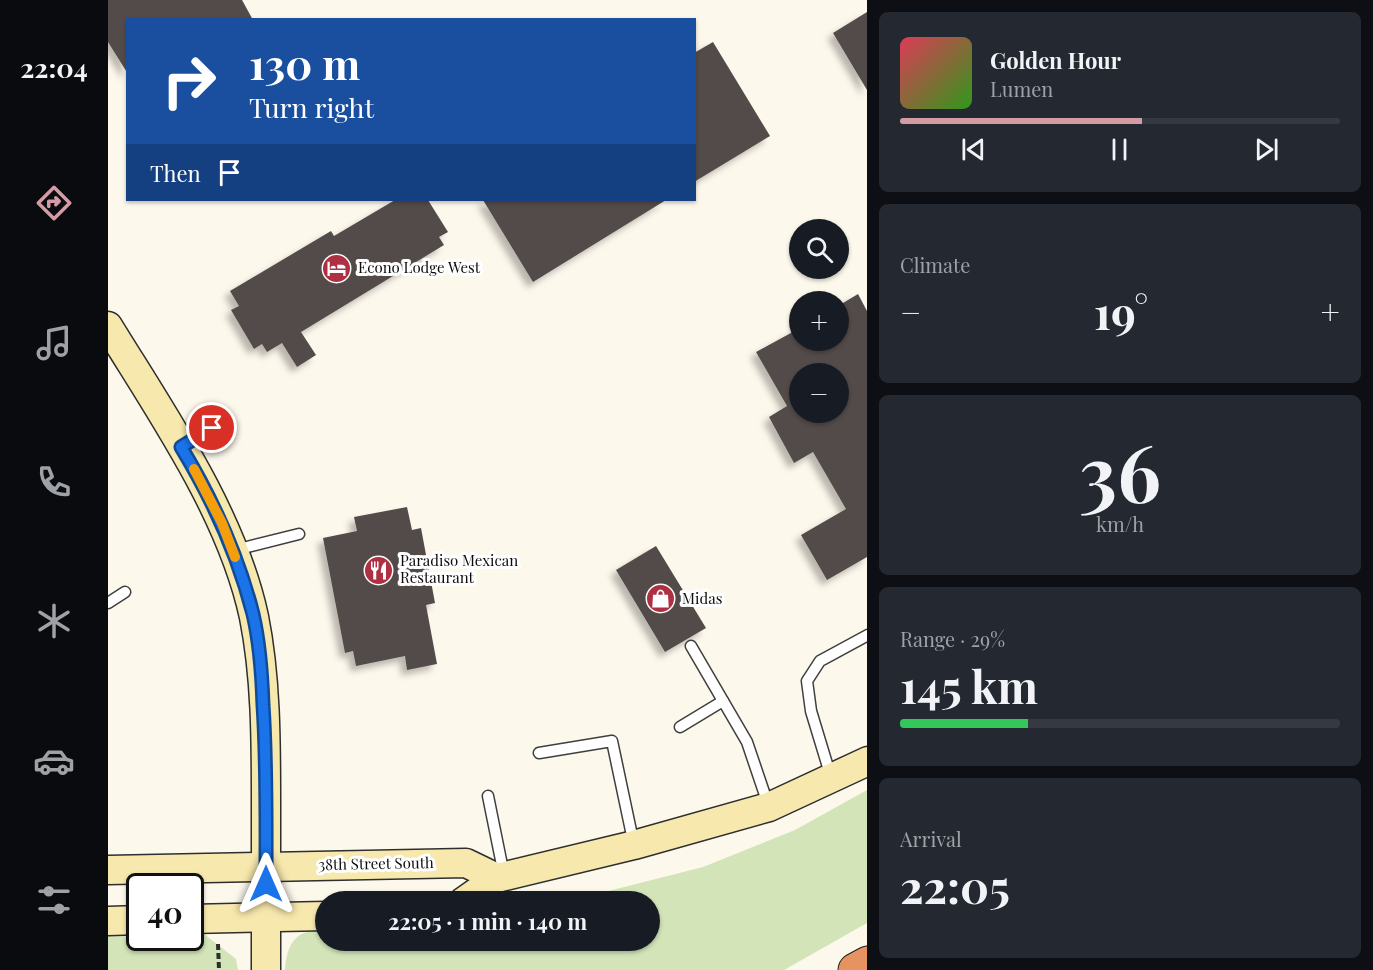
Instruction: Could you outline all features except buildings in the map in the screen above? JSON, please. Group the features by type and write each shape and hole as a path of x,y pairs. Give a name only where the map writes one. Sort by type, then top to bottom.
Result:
{"highway":[{"path":"855,970 867,963"}],"street":[{"path":"108,326 121,356 202,483 232,551 253,616 261,666 266,745 266,970"},
{"path":"481,891 501,878 634,845 769,807 832,780 867,761"},
{"name":"38th Street South","path":"108,870 466,863 501,878"},
{"path":"204,919 315,916"},
{"path":"108,921 126,920"}],"lane":[{"path":"181,447 212,428"},
{"path":"232,551 299,534"},
{"path":"108,603 125,592"},
{"path":"832,780 811,711 807,681 820,661 867,635"},
{"path":"691,646 747,742 769,807"},
{"path":"680,728 723,701"},
{"path":"539,753 612,741 634,845"},
{"path":"488,795 501,878"}],"path":[{"path":"218,939 219,970"}],"green space":[{"path":"867,790 867,923 784,970 285,970 288,952 295,939 315,930 315,951 660,951 660,891 608,891 703,867 795,830"},
{"path":"204,934 236,959 238,970 108,970 108,936 126,936 126,951 204,951"}],"slow traffic":[{"path":"194,469 222,523 235,557"}],"place":[{"name":"Econo Lodge West","path":"337,268"},
{"name":"Paradiso Mexican Restaurant","path":"379,570"},
{"name":"Midas","path":"661,599"}],"route":[{"path":"212,428 181,447 222,523 240,569 253,616 261,666 266,745 266,884"}]}
